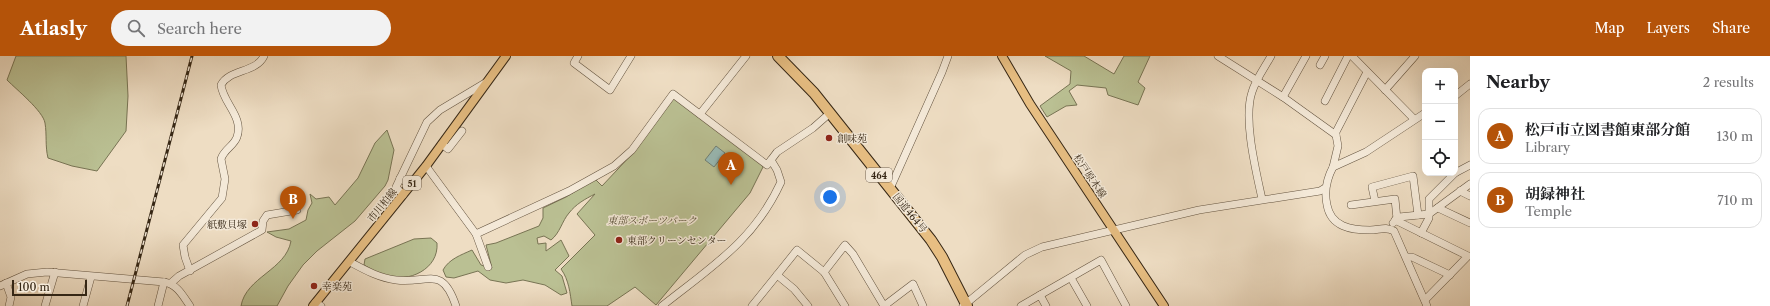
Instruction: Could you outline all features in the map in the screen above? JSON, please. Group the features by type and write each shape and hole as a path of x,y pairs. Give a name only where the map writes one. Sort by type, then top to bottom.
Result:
{"highway":[{"name":"国道464号","path":"778,56 814,93 937,248 965,305"}],"main road":[{"name":"市川柏線","path":"317,305 426,166 506,56"},
{"name":"松戸原木線","path":"1002,56 1030,104 1164,306"}],"street":[{"path":"190,271 183,245 222,198 225,179 220,159 225,150 236,141 239,132 237,120 221,85 222,82 236,74 253,68 264,56"},
{"path":"578,56 574,63 610,90 631,56"},
{"path":"700,114 746,56"},
{"path":"889,187 892,184 948,56"},
{"path":"1218,56 1283,97 1336,135"},
{"path":"1262,199 1254,159 1249,114 1251,96 1257,80 1271,56"},
{"path":"1283,97 1306,56"},
{"path":"1320,65 1325,56"},
{"path":"1325,101 1348,56"},
{"path":"1352,56 1414,119"},
{"path":"1385,90 1415,56"},
{"path":"1367,72 1336,132 1338,146 1333,167 1325,188 1329,214 1332,220 1340,225 1370,230 1389,228 1394,231 1407,257 1426,303 1469,256 1396,219"},
{"path":"403,195 396,189 400,178 422,132 432,118 440,110 488,80"},
{"path":"1458,94 1470,84"},
{"path":"476,234 569,191 614,166 632,150 673,94 767,165 781,149 813,128 830,113"},
{"path":"1333,167 1370,149 1422,115"},
{"path":"442,144 448,149 462,131"},
{"path":"662,306 732,251 763,216 781,182 777,170 770,160"},
{"path":"1458,171 1470,165"},
{"path":"426,166 476,234 488,267"},
{"path":"1375,201 1372,187 1413,176 1418,215"},
{"path":"1421,233 1429,218 1429,199 1452,176"},
{"path":"400,178 407,183"},
{"path":"1396,219 1429,214 1470,184"},
{"path":"965,305 1032,250 1199,210 1262,199 1317,192 1325,188"},
{"path":"1460,191 1470,196"},
{"path":"1351,205 1375,201 1395,200 1396,219 1389,228"},
{"path":"1438,208 1470,223"},
{"path":"158,306 167,283 262,230 263,221 267,215 297,210"},
{"path":"824,272 845,245 854,254 884,306 913,284 923,306"},
{"path":"752,306 797,250 824,272 845,306"},
{"path":"1407,257 1412,257 1450,275"},
{"path":"1021,306 1101,260 1126,306"},
{"path":"350,262 368,272 386,278 398,280 432,278 439,280 446,285 451,292 456,306"},
{"path":"9,306 11,296 3,285 27,274 55,272 91,277 167,283 180,291 190,306"},
{"path":"45,306 55,272"},
{"path":"777,276 794,289 804,304"},
{"path":"83,306 91,277"},
{"path":"1071,278 1087,306"},
{"path":"1040,295 1046,306"}],"green space":[{"path":"16,56 126,56 128,96 126,131 97,171 72,166 48,158 46,127 43,118 35,107 7,80"},
{"path":"1045,56 1084,56 1114,74 1124,56 1150,56 1138,82 1145,88 1138,105 1108,95 1106,88 1077,85 1069,91 1077,105 1066,106 1047,117 1040,106 1070,84 1071,71"},
{"name":"東部スポーツパーク","path":"676,98 763,167 750,193 656,305 635,287 607,306 572,306 570,291 564,273 561,269 595,235 577,214 595,194 581,202 572,210 557,234 551,240 544,236 537,238 538,244 546,243 546,251 561,240 569,256 555,270 562,276 567,293 561,295 545,285 523,280 506,283 490,280 478,271 454,278 446,277 443,270 446,266 456,258 472,250 481,265 492,268 486,245 496,243 539,226 543,218 543,208 566,197 595,179 602,186 633,153 671,99"},
{"path":"387,130 394,150 388,180 385,186 355,221 317,251 303,265 288,286 277,306 241,306 244,296 250,288 274,267 288,251 291,241 276,237 267,232 289,229 306,220 308,210 312,203 310,194 316,199 329,197 335,205 358,178 375,143"},
{"path":"431,238 437,243 436,252 428,267 421,272 395,278 377,273 364,265 365,259 414,239"}],"water":[{"path":"716,146 725,153 714,167 705,160"}],"railway":[{"path":"127,306 192,56"}],"place":[{"name":"創味苑","path":"829,138"},
{"name":"松戸市立図書館東部分館","path":"731,185"},
{"name":"胡録神社","path":"293,219"},
{"name":"紙敷貝塚","path":"255,224"},
{"name":"東部クリーンセンター","path":"619,240"},
{"name":"幸楽苑","path":"314,286"}]}
